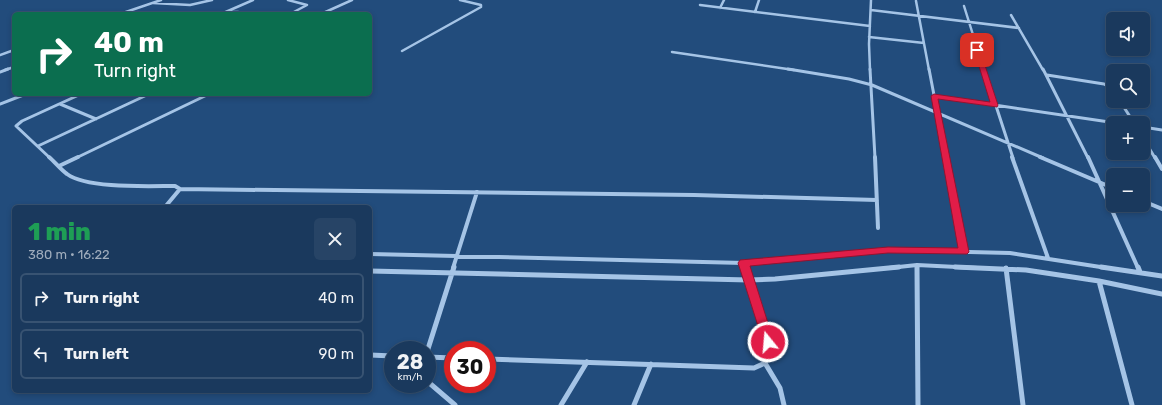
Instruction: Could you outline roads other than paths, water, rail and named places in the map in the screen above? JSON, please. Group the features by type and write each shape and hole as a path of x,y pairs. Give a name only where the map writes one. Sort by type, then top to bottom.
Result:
{"street":[{"path":"126,12 161,0"},
{"path":"153,3 195,6 212,0"},
{"path":"227,11 253,0"},
{"path":"288,0 307,5 294,12"},
{"path":"325,12 352,0"},
{"path":"402,51 481,7 478,3 460,0"},
{"path":"720,8 724,0"},
{"path":"755,12 759,0"},
{"path":"871,0 870,37 878,228"},
{"path":"916,1 964,252"},
{"path":"700,5 870,26"},
{"path":"964,6 994,105 1048,258"},
{"path":"871,10 1019,28"},
{"path":"227,11 237,12"},
{"path":"1011,15 1047,75 1101,183 1140,272"},
{"path":"870,37 924,43"},
{"path":"0,55 12,51"},
{"path":"672,52 819,74 872,85 1106,185"},
{"path":"0,72 10,69"},
{"path":"1047,75 1106,85"},
{"path":"0,104 21,96"},
{"path":"77,96 22,121 16,126 68,175 75,178 111,185 175,186 180,189 694,195 877,200"},
{"path":"38,146 146,96"},
{"path":"59,166 205,96"},
{"path":"934,96 1106,122"},
{"path":"60,104 96,119"},
{"path":"1150,128 1162,130"},
{"path":"1150,149 1162,169"},
{"path":"167,205 180,189"},
{"path":"430,341 477,192"},
{"path":"1150,204 1162,209"},
{"path":"372,254 744,263 888,250 1010,253 1162,276"},
{"path":"496,359 754,368 766,363 769,354 768,342 744,263"},
{"path":"372,272 749,280 775,279 917,265 1006,268 1099,281 1162,294"},
{"path":"917,265 918,405"},
{"path":"1006,268 1023,405"},
{"path":"1099,281 1132,405"},
{"path":"372,355 384,356"},
{"path":"561,405 587,362"},
{"path":"766,363 780,386 784,396 784,405"},
{"path":"634,405 651,364"},
{"path":"436,388 455,405"}]}
